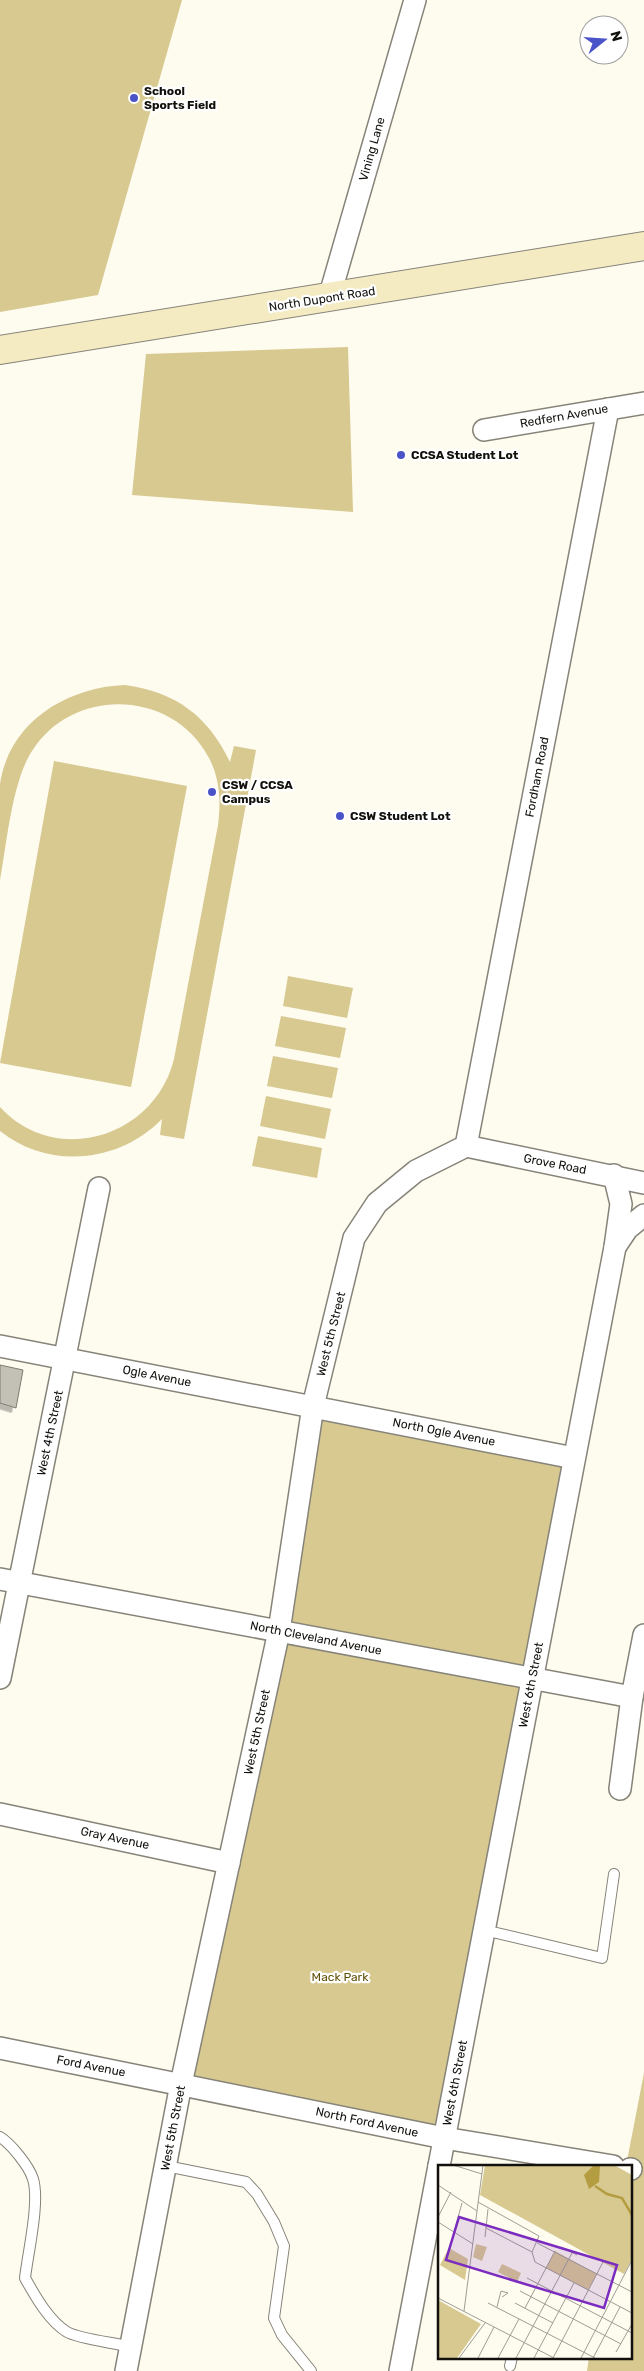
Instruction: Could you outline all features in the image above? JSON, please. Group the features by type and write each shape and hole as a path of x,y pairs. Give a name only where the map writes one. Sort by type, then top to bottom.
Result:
{"main road":[{"name":"North Dupont Road","path":"0,350 644,246"}],"street":[{"name":"Vining Lane","path":"329,298 415,0"},
{"name":"Redfern Avenue","path":"484,430 644,403"},
{"name":"Fordham Road","path":"466,1146 608,409"},
{"name":"Grove Road","path":"466,1146 614,1175 644,1183"},
{"name":"West 5th Street","path":"126,2371 182,2084 279,1631 313,1406 354,1238 376,1203 416,1171 466,1146"},
{"path":"614,1175 621,1204 615,1247"},
{"name":"West 4th Street","path":"0,1678 9,1581 65,1359 99,1188"},
{"name":"West 6th Street","path":"439,2165 615,1247 627,1229 644,1215"},
{"name":"Ogle Avenue","path":"0,1346 313,1406"},
{"name":"North Ogle Avenue","path":"313,1406 574,1458"},
{"name":"North Cleveland Avenue","path":"9,1581 632,1697"},
{"path":"620,1789 632,1697 644,1635"},
{"name":"Gray Avenue","path":"0,1814 229,1863"},
{"name":"Ford Avenue","path":"0,2048 182,2084"},
{"name":"North Ford Avenue","path":"182,2084 553,2161 594,2165"},
{"name":"West 6th Street","path":"400,2371 438,2171"}],"lane":[{"path":"484,1930 602,1958 614,1874"},
{"path":"0,2137 10,2144 32,2177 36,2193 25,2278 32,2290 54,2322 68,2333 131,2347"},
{"path":"166,2166 246,2182 257,2194 274,2222 284,2246 274,2318 282,2335 311,2371"}],"green space":[{"path":"0,0 182,0 98,295 0,312"},
{"path":"348,347 353,512 132,495 146,354"},
{"path":"125,685 143,688 160,694 175,700 188,709 201,719 230,762 234,746 256,750 184,1139 160,1135 162,1119 145,1134 125,1145 105,1152 83,1156 61,1156 40,1152 19,1143 0,1131 0,1107 23,1126 48,1136 75,1139 101,1135 125,1125 147,1108 163,1086 174,1059 218,825 219,799 213,766 193,735 172,719 148,708 122,704 97,706 72,715 50,730 32,751 25,764 15,795 0,880 0,784 6,762 15,743 28,726 44,712 62,701 103,687"},
{"path":"54,761 187,786 131,1087 0,1063"},
{"path":"288,976 353,988 347,1018 283,1006"},
{"path":"281,1016 346,1028 340,1058 275,1046"},
{"path":"273,1056 338,1068 332,1098 267,1086"},
{"path":"266,1096 331,1109 325,1139 260,1126"},
{"path":"258,1136 322,1148 317,1178 252,1166"},
{"name":"Mack Park","path":"313,1406 574,1458 444,2138 181,2084"},
{"path":"644,2073 644,2371 587,2371 589,2358 632,2358 632,2165 626,2165"}],"building":[{"path":"0,1365 23,1370 16,1408 0,1403"}],"place":[{"name":"School Sports Field","path":"134,98"},
{"name":"CCSA Student Lot","path":"401,455"},
{"name":"CSW / CCSA Campus","path":"212,792"},
{"name":"CSW Student Lot","path":"340,816"}]}
